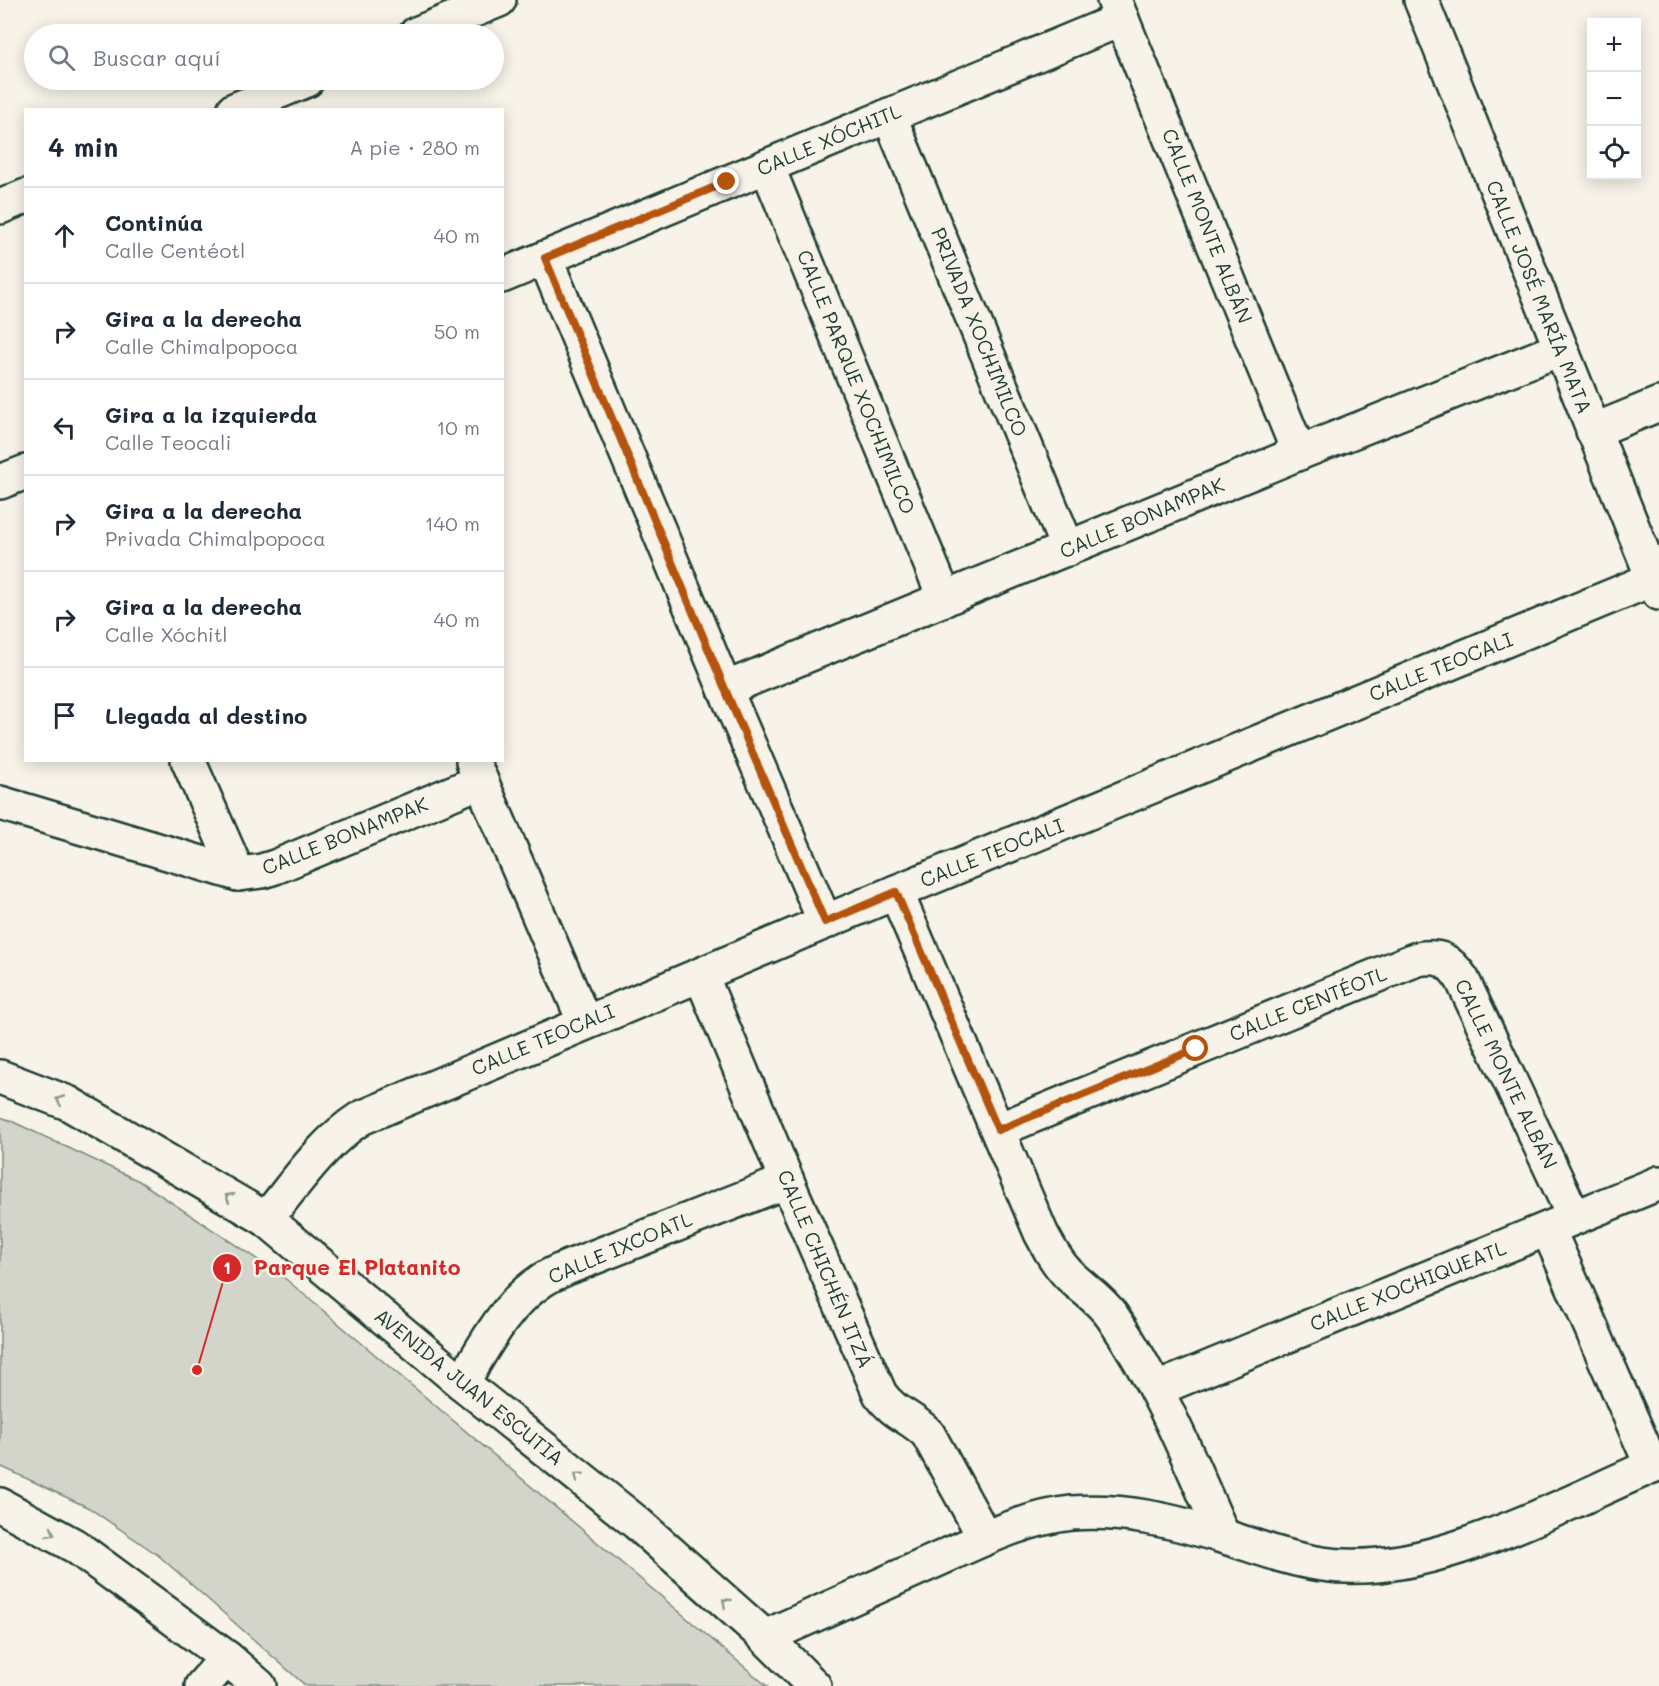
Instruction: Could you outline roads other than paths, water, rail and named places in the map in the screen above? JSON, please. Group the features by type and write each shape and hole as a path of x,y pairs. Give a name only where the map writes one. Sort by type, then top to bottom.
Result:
{"street":[{"path":"440,24 499,0"},
{"name":"CALLE JOSÉ MARÍA MATA","path":"1421,0 1656,586"},
{"name":"CALLE XÓCHITL","path":"504,275 889,115 1118,10"},
{"name":"CALLE MONTE ALBÁN","path":"1118,10 1299,453"},
{"path":"239,108 283,90"},
{"name":"PRIVADA XOCHIMILCO","path":"889,115 1068,549"},
{"name":"CALLE PARQUE XOCHIMILCO","path":"767,166 945,599"},
{"path":"0,207 24,197"},
{"path":"545,258 825,922"},
{"name":"CALLE BONAMPAK","path":"725,689 1299,453 1560,349"},
{"path":"1593,431 1659,404"},
{"path":"0,482 24,473"},
{"name":"CALLE TEOCALI","path":"266,1219 330,1142 341,1131 361,1118 896,892 1656,586"},
{"path":"189,762 238,874"},
{"path":"477,771 585,1023"},
{"name":"CALLE BONAMPAK","path":"0,803 238,874 275,867 477,771"},
{"path":"896,892 1041,1233 1054,1257 1068,1274 1099,1301 1111,1315 1157,1389 1223,1536"},
{"name":"CALLE MONTE ALBÁN","path":"1418,959 1432,957 1443,959 1453,966 1462,979 1561,1223 1655,1465"},
{"name":"CALLE CENTÉOTL","path":"998,1130 1418,959"},
{"name":"CALLE CHICHÉN ITZÁ","path":"701,975 787,1181 880,1394 892,1409 920,1426 927,1434 986,1538"},
{"name":"AVENIDA JUAN ESCUTIA","path":"0,1077 68,1103 266,1219 462,1383 637,1524 765,1636 814,1686"},
{"name":"CALLE IXCOATL","path":"462,1383 501,1318 522,1296 541,1281 570,1267 787,1181"},
{"name":"CALLE XOCHIQUEATL","path":"1157,1389 1659,1183"},
{"path":"765,1636 986,1538 1030,1522 1071,1513 1116,1512 1167,1520 1276,1554 1324,1565 1373,1566 1432,1555 1498,1533 1655,1465"},
{"path":"0,1505 75,1546 227,1658 259,1686"},
{"path":"202,1686 227,1658"}],"place":[{"name":"Parque El Platanito","path":"197,1370"}]}
